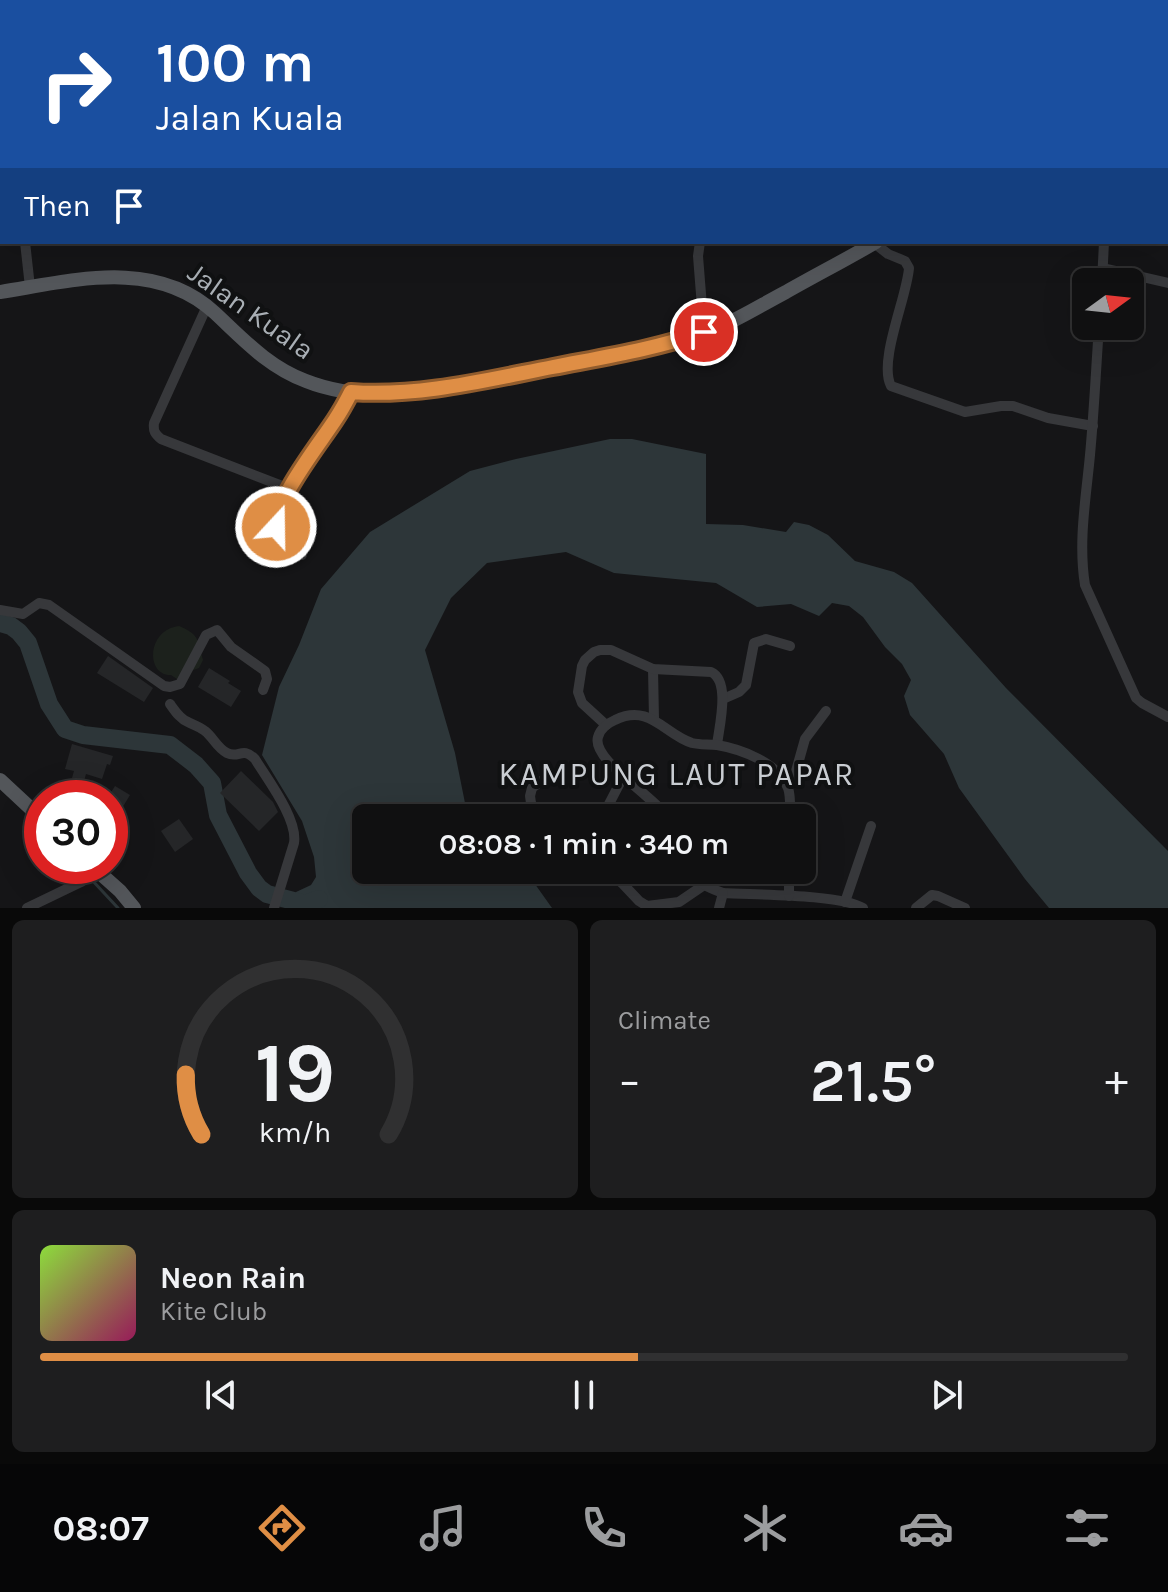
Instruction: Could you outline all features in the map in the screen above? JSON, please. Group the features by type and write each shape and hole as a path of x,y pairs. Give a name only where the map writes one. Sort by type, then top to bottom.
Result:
{"main road":[{"name":"Jalan Kuala","path":"0,292 100,278 133,277 165,283 207,306 269,362 307,382 351,392 393,393 447,387 638,351 704,332 724,325 873,244"},
{"path":"0,780 24,802"},
{"path":"112,884 134,908"}],"street":[{"path":"25,244 30,287"},
{"path":"700,244 704,332"},
{"path":"876,244 888,254 905,261 909,268 891,341 889,383 895,388 965,412 1013,406 1048,418 1093,426"},
{"path":"1103,268 1104,244"},
{"path":"1144,277 1168,283"},
{"path":"207,306 154,423 156,436 290,489"},
{"path":"1098,340 1084,522 1082,567 1085,585 1136,698 1168,717"},
{"path":"302,555 280,535 276,527 279,511 351,392"},
{"path":"0,610 23,614 39,603 49,605 164,686 170,687 180,684 206,635 217,630 231,647 265,671 267,679 263,690"},
{"path":"723,699 746,685 754,643 766,639 790,646"},
{"path":"606,725 582,703 578,689 582,666 589,655 606,649 653,669 717,674 723,699 717,745"},
{"path":"653,669 654,719"},
{"path":"170,704 184,720 202,728 221,750 233,755 250,754 291,819 295,835 292,853 275,905"},
{"path":"789,804 788,787 805,739 826,711"},
{"path":"657,804 623,777 598,746 598,736 606,725 625,716 654,719 687,741 717,745 762,762 774,769 788,787"},
{"path":"609,804 623,777"},
{"path":"534,804 530,796 532,788 541,781"},
{"path":"845,902 871,826"},
{"path":"27,908 77,884"},
{"path":"623,884 647,906 679,902 704,885 723,893 845,902 863,908"},
{"path":"789,884 789,896"},
{"path":"719,908 723,893"},
{"path":"916,908 932,895 965,908"}],"shaded area":[{"path":"610,439 632,439 706,454 706,524 743,525 786,532 794,522 809,525 828,535 855,561 894,572 912,583 1006,688 1168,851 1168,908 1049,908 959,788 944,754 910,715 904,696 911,680 902,664 863,617 849,606 832,603 819,616 791,604 757,607 716,583 614,573 566,552 487,563 451,598 425,650 455,753 465,804 352,804 352,884 535,884 552,908 296,908 296,892 311,885 316,877 314,857 302,821 262,755 279,687 321,589 370,532 470,471"},
{"path":"179,626 197,638 203,660 199,668 188,672 184,679 177,679 157,668 153,652 160,635"}],"building":[{"path":"108,656 153,688 144,702 97,673"},
{"path":"209,668 241,691 231,707 198,687"},
{"path":"72,744 113,756 102,779 86,774 84,780 72,778 74,771 65,769"},
{"path":"241,771 273,802 278,812 259,831 220,793"},
{"path":"179,819 193,839 175,852 161,831"}],"waterway":[{"path":"0,623 11,626 28,643 49,704 65,729 83,735 170,745 196,765 212,783 218,815 259,888 267,894 305,904 319,899"},
{"path":"96,884 118,908"}],"district":[{"name":"KAMPUNG LAUT PAPAR","path":"677,774"}],"route":[{"path":"276,527 279,511 290,489 351,392 393,393 447,387 638,351 704,332"}]}
